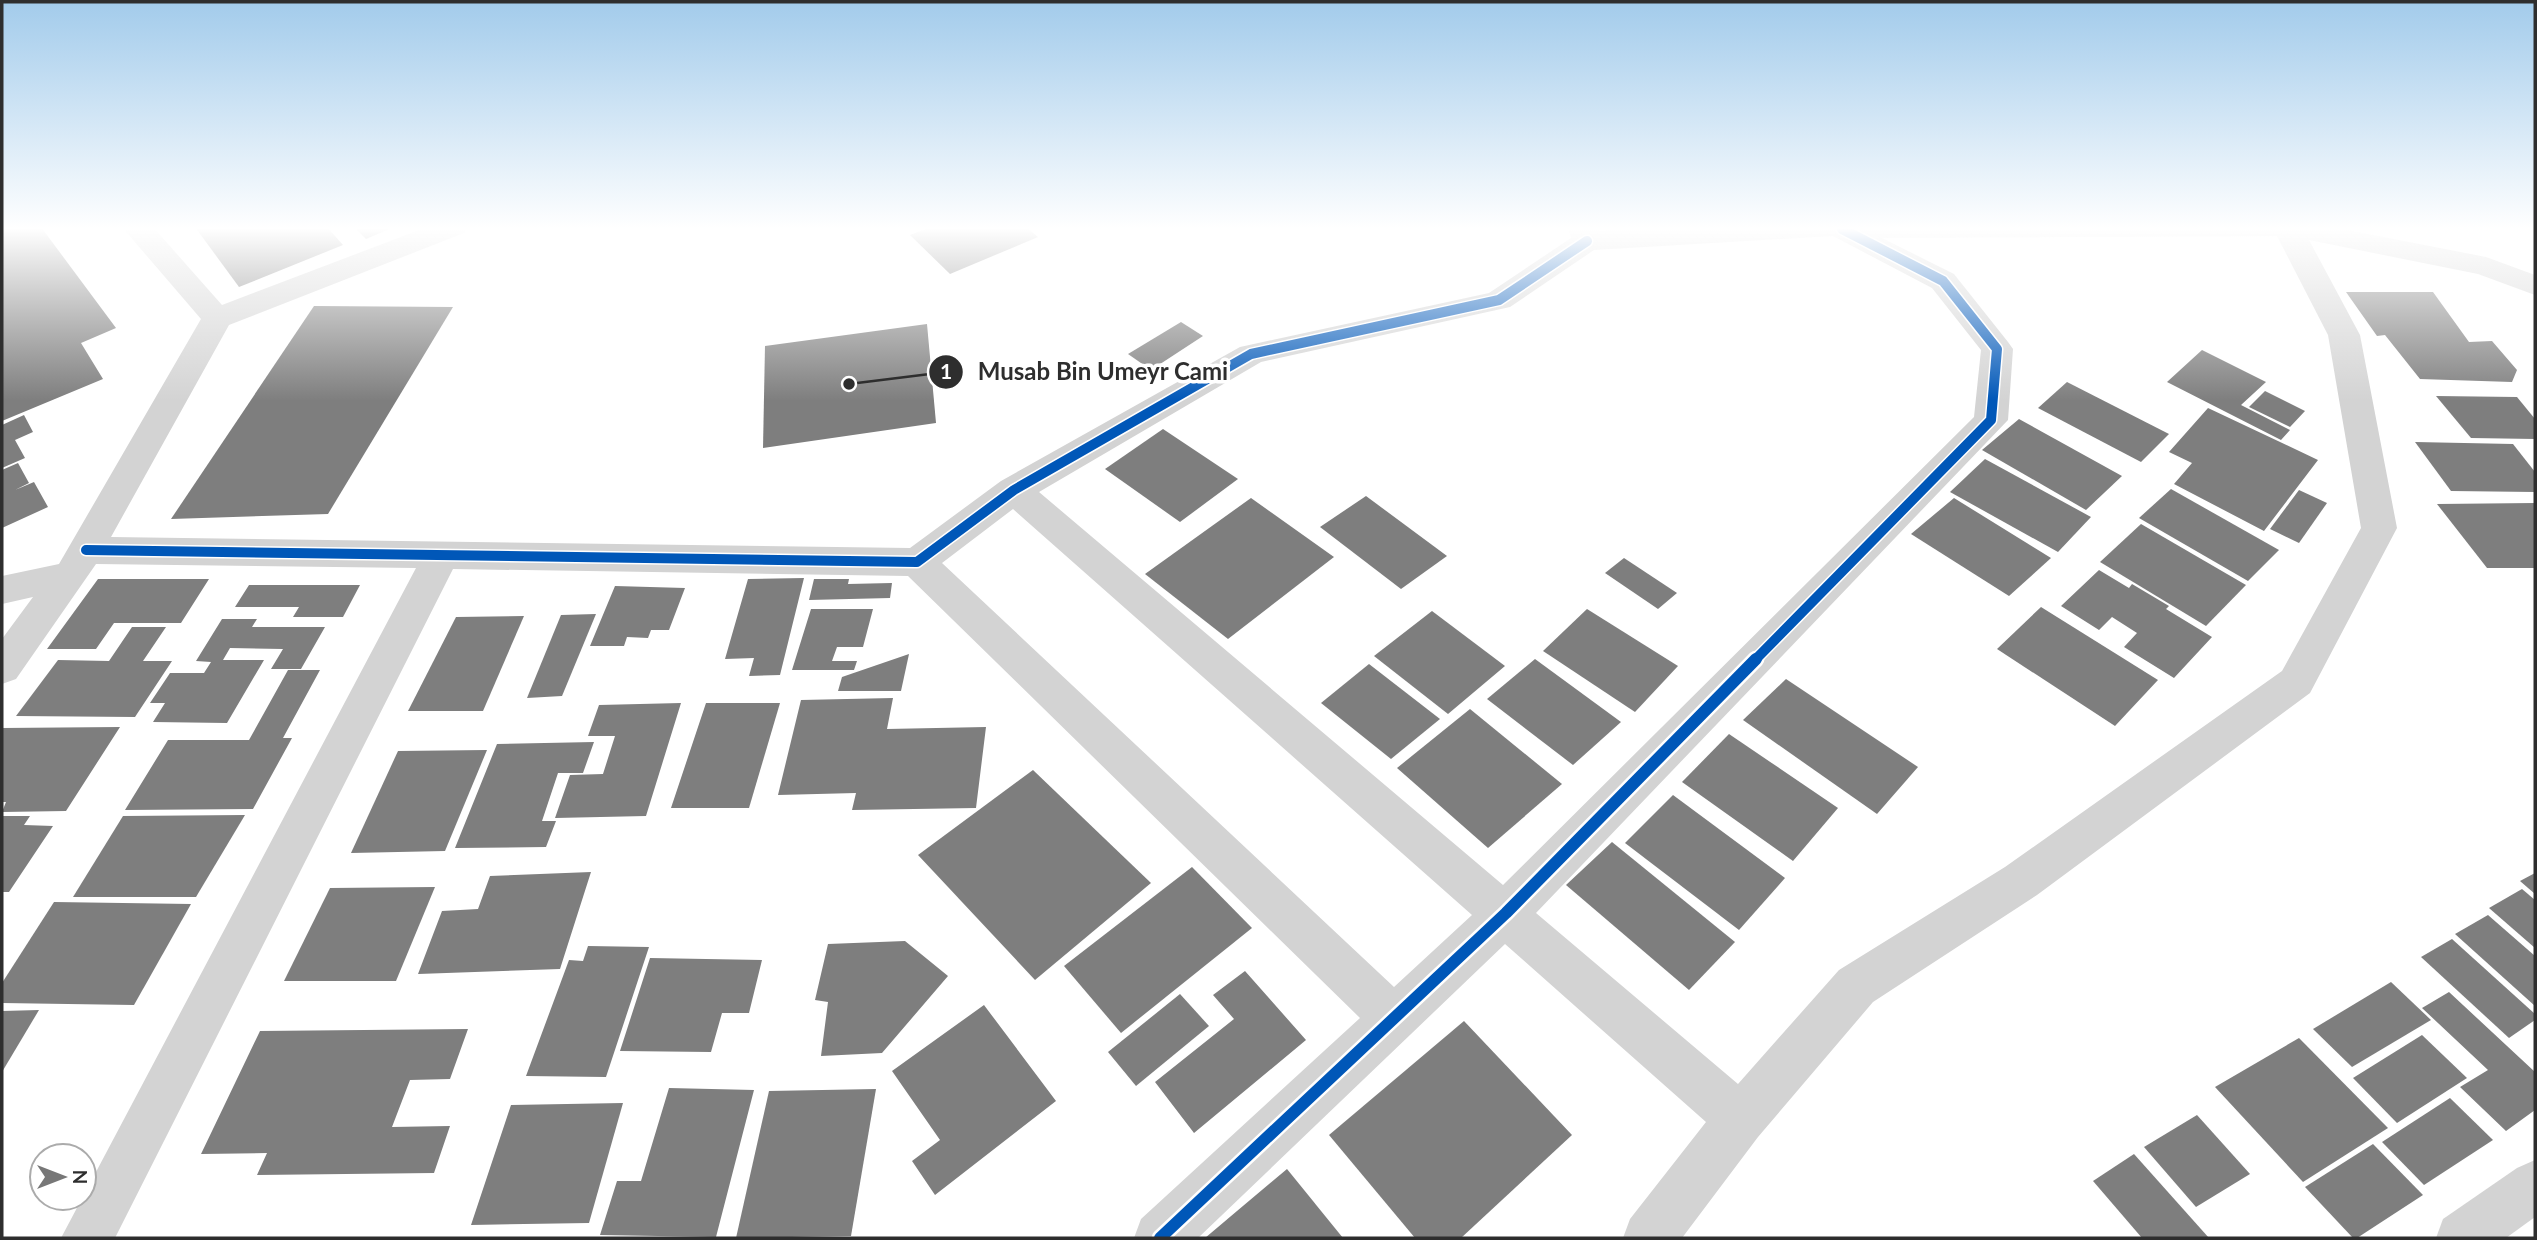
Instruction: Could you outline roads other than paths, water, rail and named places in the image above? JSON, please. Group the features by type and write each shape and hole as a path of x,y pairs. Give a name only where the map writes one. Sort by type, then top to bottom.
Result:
{"street":[{"path":"188,285 217,318"},
{"path":"2,668 79,562 217,318 303,285"},
{"path":"2,590 79,562 441,557 917,562 1014,490 1251,354 1499,300 1519,285"},
{"path":"1160,1238 1506,913 1991,419 1997,349 1946,285"},
{"path":"1649,1238 1740,1119 1856,986 2021,881 2297,682 2379,528 2344,335 2318,285"},
{"path":"1014,490 1506,913 1740,1119"},
{"path":"87,1238 441,557"},
{"path":"917,562 1394,1020"},
{"path":"2462,1238 2535,1186"}],"place":[{"name":"Musab Bin Umeyr Cami","path":"849,384"}]}
